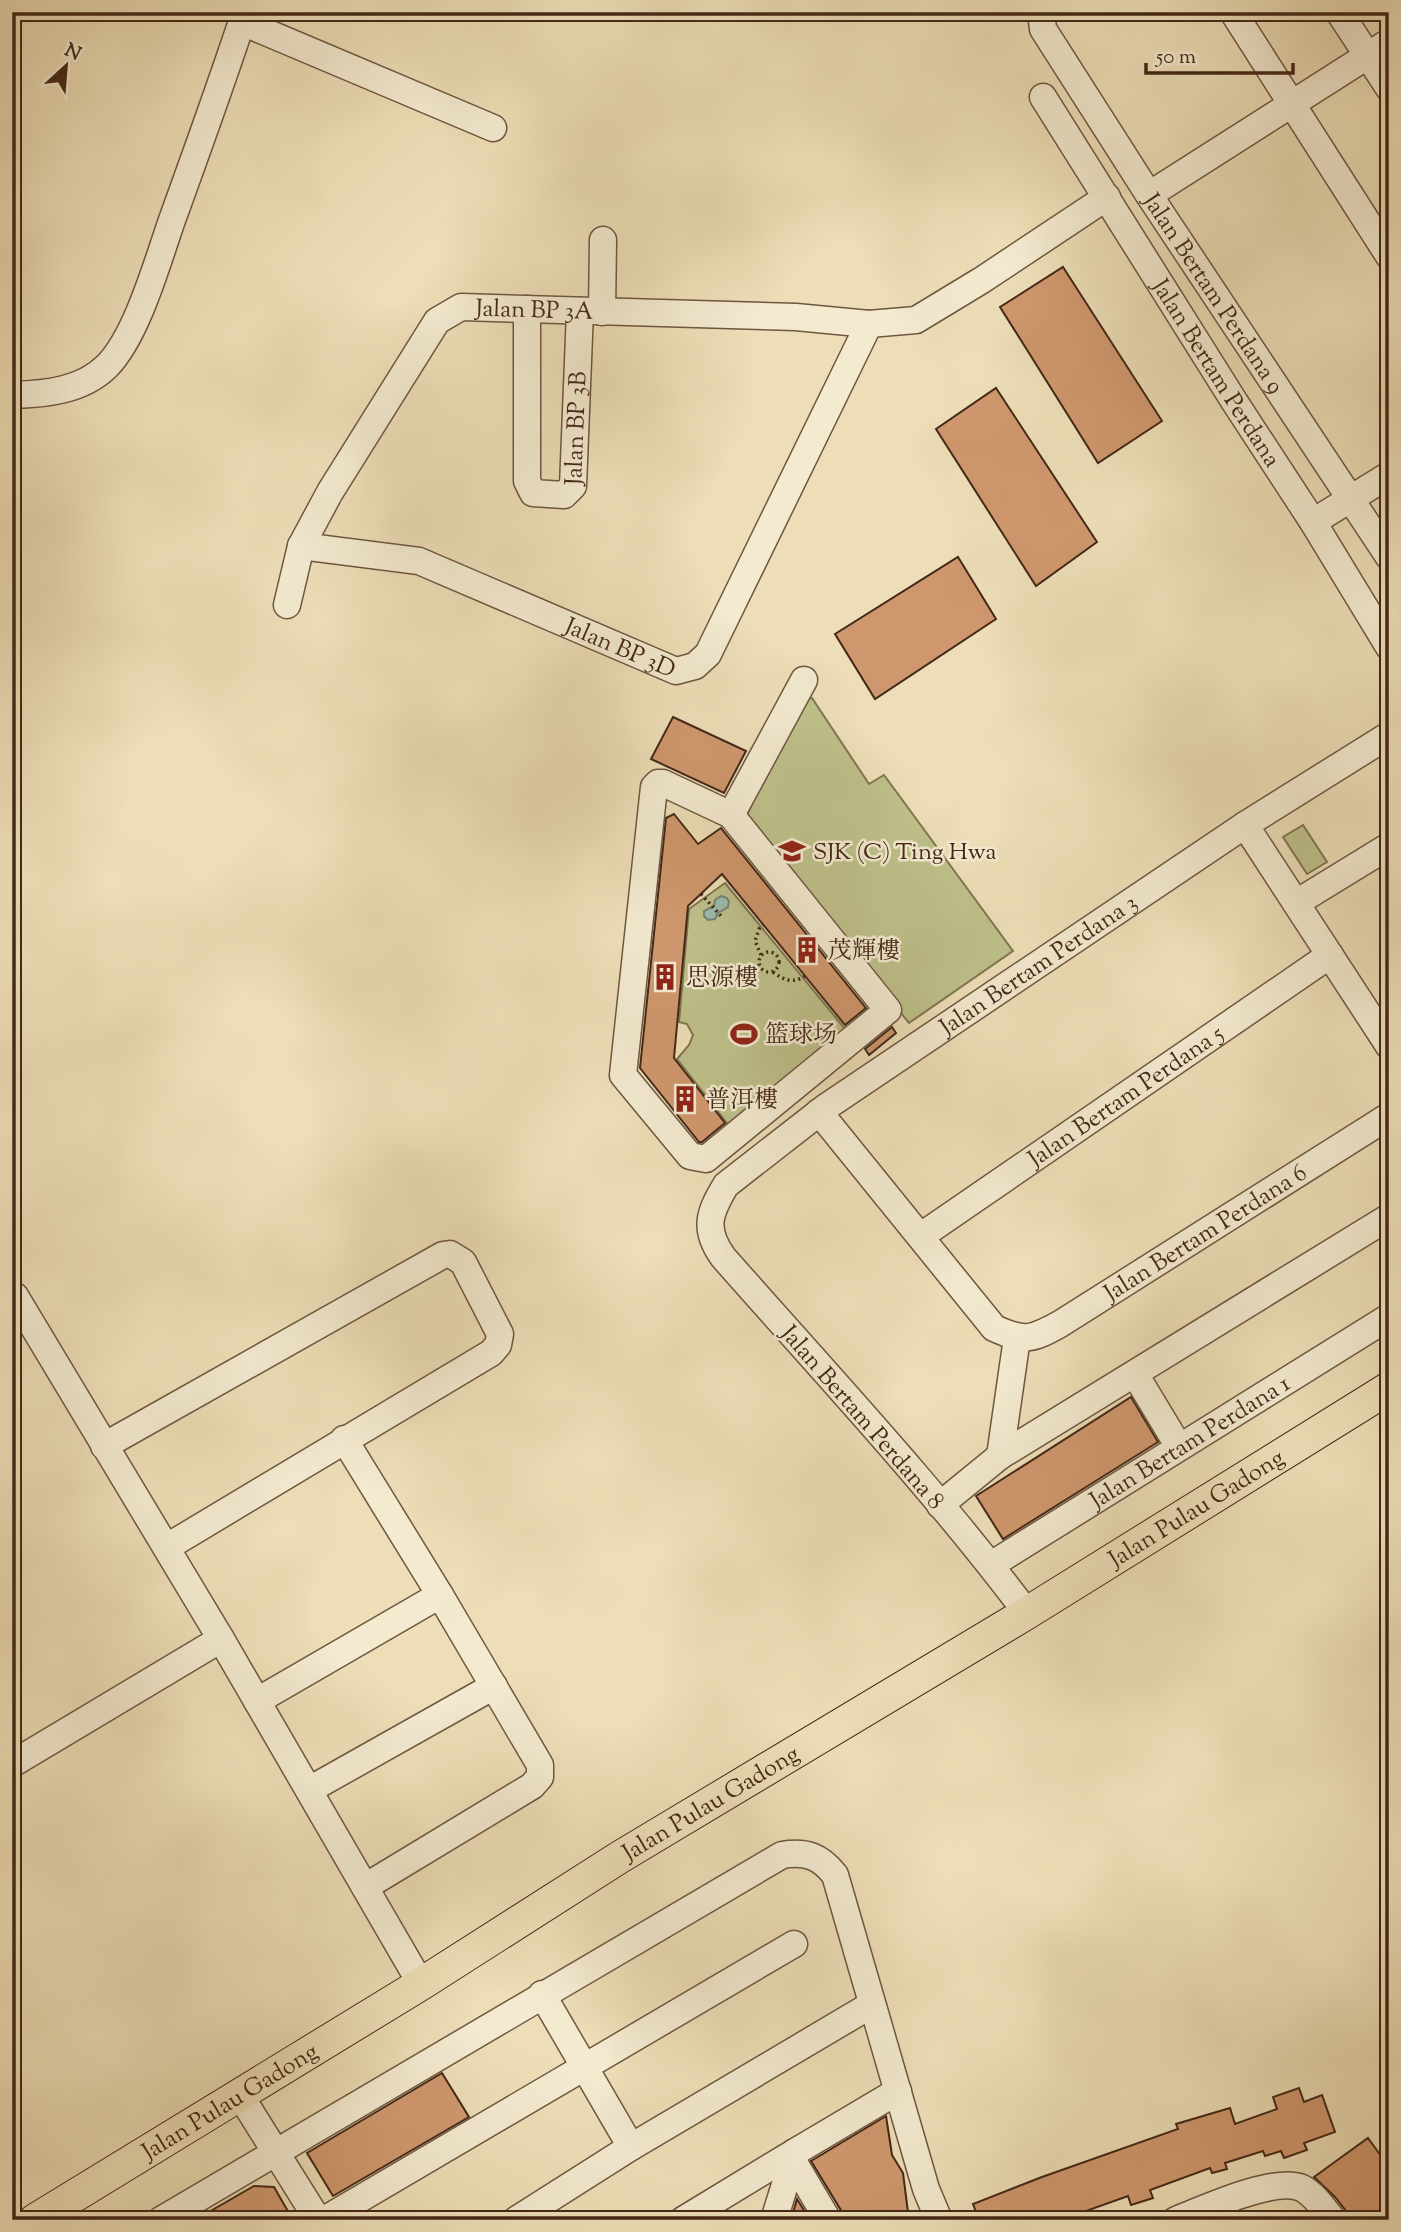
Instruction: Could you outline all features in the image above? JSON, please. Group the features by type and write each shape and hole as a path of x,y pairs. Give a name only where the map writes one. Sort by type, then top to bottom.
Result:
{"main road":[{"name":"Jalan Pulau Gadong","path":"34,2220 421,1984 620,1857 1027,1612 1389,1388"}],"street":[{"path":"1233,12 1389,256"},
{"path":"1339,12 1378,48 1389,88"},
{"path":"12,395 42,394 68,388 91,379 109,365 145,295 244,17 493,128"},
{"name":"Jalan Bertam Perdana 9","path":"1042,20 1149,195 1389,557"},
{"path":"1149,195 1378,48"},
{"name":"Jalan Bertam Perdana","path":"1043,97 1313,522 1389,647"},
{"name":"Jalan BP 3A","path":"286,605 301,546 330,492 437,321 461,307 796,317 869,324 916,320 982,280 1107,197"},
{"path":"591,311 603,240"},
{"name":"Jalan BP 3B","path":"527,309 527,481 533,493 564,495 573,486 591,311"},
{"name":"Jalan BP 3D","path":"301,546 419,561 676,671 695,666 708,654 869,324"},
{"path":"1313,522 1389,475"},
{"path":"731,815 804,680"},
{"name":"Jalan Bertam Perdana 3","path":"710,1217 726,1185 818,1113 1245,825 1388,736"},
{"path":"663,783 731,815 888,1010 706,1159 690,1156 623,1075 654,787 663,783"},
{"path":"1245,825 1389,1046"},
{"path":"1296,903 1389,846"},
{"name":"Jalan Bertam Perdana 5","path":"920,1236 1330,955"},
{"path":"795,1087 995,1328 1017,1338 1000,1456"},
{"name":"Jalan Bertam Perdana 6","path":"1017,1338 1038,1336 1060,1324 1389,1116"},
{"name":"Jalan Bertam Perdana 8","path":"710,1217 714,1245 723,1257 940,1505 1027,1612"},
{"path":"940,1505 1000,1456 1389,1217"},
{"path":"104,1446 443,1255 457,1256 463,1262 500,1334 498,1345 491,1353 167,1547"},
{"path":"12,1295 36,1327 104,1446 167,1547 421,1984"},
{"name":"Jalan Bertam Perdana 1","path":"991,1565 1389,1317"},
{"path":"1135,1374 1180,1447"},
{"path":"344,1439 540,1765 540,1777 532,1787 365,1887"},
{"path":"257,1701 440,1595"},
{"path":"12,1764 221,1639"},
{"path":"309,1790 494,1686"},
{"path":"161,2220 782,1855 806,1853 816,1856 835,1875 926,2189 939,2220"},
{"path":"324,2220 794,1944"},
{"path":"542,1994 631,2147"},
{"path":"520,2219 631,2147 871,2005"},
{"path":"683,2220 898,2091"},
{"path":"240,2095 318,2220"},
{"path":"775,2220 793,2156"},
{"path":"793,2156 828,2220"},
{"path":"1176,2220 1231,2210 1278,2185 1292,2186 1309,2193 1333,2220"}],"path":[{"path":"701,894 722,917"},
{"path":"761,955 755,941 763,925"},
{"path":"772,972 779,965 777,955 771,951 761,955 758,961 760,968 789,981 805,976"}],"green space":[{"path":"812,698 869,784 884,775 1013,951 909,1023 745,819 801,699"},
{"path":"1303,825 1327,862 1307,874 1283,837"},
{"path":"725,883 846,1030 730,1127 677,1059 689,1045 693,1035 687,1024 679,1022 689,909"}],"shaded area":[{"path":"721,896 727,898 728,907 718,913 715,919 708,920 704,911 714,906 715,900"}],"building":[{"path":"1063,267 1162,421 1098,463 1000,307"},
{"path":"996,388 1097,542 1036,586 936,429"},
{"path":"958,557 996,619 875,699 835,634"},
{"path":"673,717 746,751 724,793 651,759"},
{"path":"674,814 698,844 721,828 866,1008 845,1025 722,874 688,906 674,1058 725,1123 702,1142 699,1142 640,1068 666,818"},
{"path":"892,1027 896,1033 869,1055 865,1049"},
{"path":"1131,1397 1158,1442 1003,1539 976,1496"},
{"path":"442,2073 469,2117 333,2196 307,2153"},
{"path":"1299,2088 1304,2102 1322,2095 1335,2132 1304,2143 1307,2150 1284,2158 1281,2151 1265,2156 1263,2151 1225,2163 1227,2169 1212,2173 1210,2168 1150,2190 1153,2198 1131,2205 1128,2196 1083,2212 1086,2220 979,2220 973,2204 1178,2129 1176,2124 1230,2108 1235,2124 1277,2109 1273,2097"},
{"path":"886,2116 892,2155 903,2173 909,2220 844,2220 842,2212 811,2161"},
{"path":"1368,2138 1389,2167 1389,2220 1348,2220 1346,2211 1335,2197 1314,2177"},
{"path":"254,2186 274,2187 293,2220 195,2220"},
{"path":"797,2199 810,2220 791,2220"}],"place":[{"name":"SJK (C) Ting Hwa","path":"792,851"},
{"name":"茂輝樓","path":"807,950"},
{"name":"思源樓","path":"665,977"},
{"name":"篮球场","path":"744,1034"},
{"name":"普洱樓","path":"685,1099"}]}
